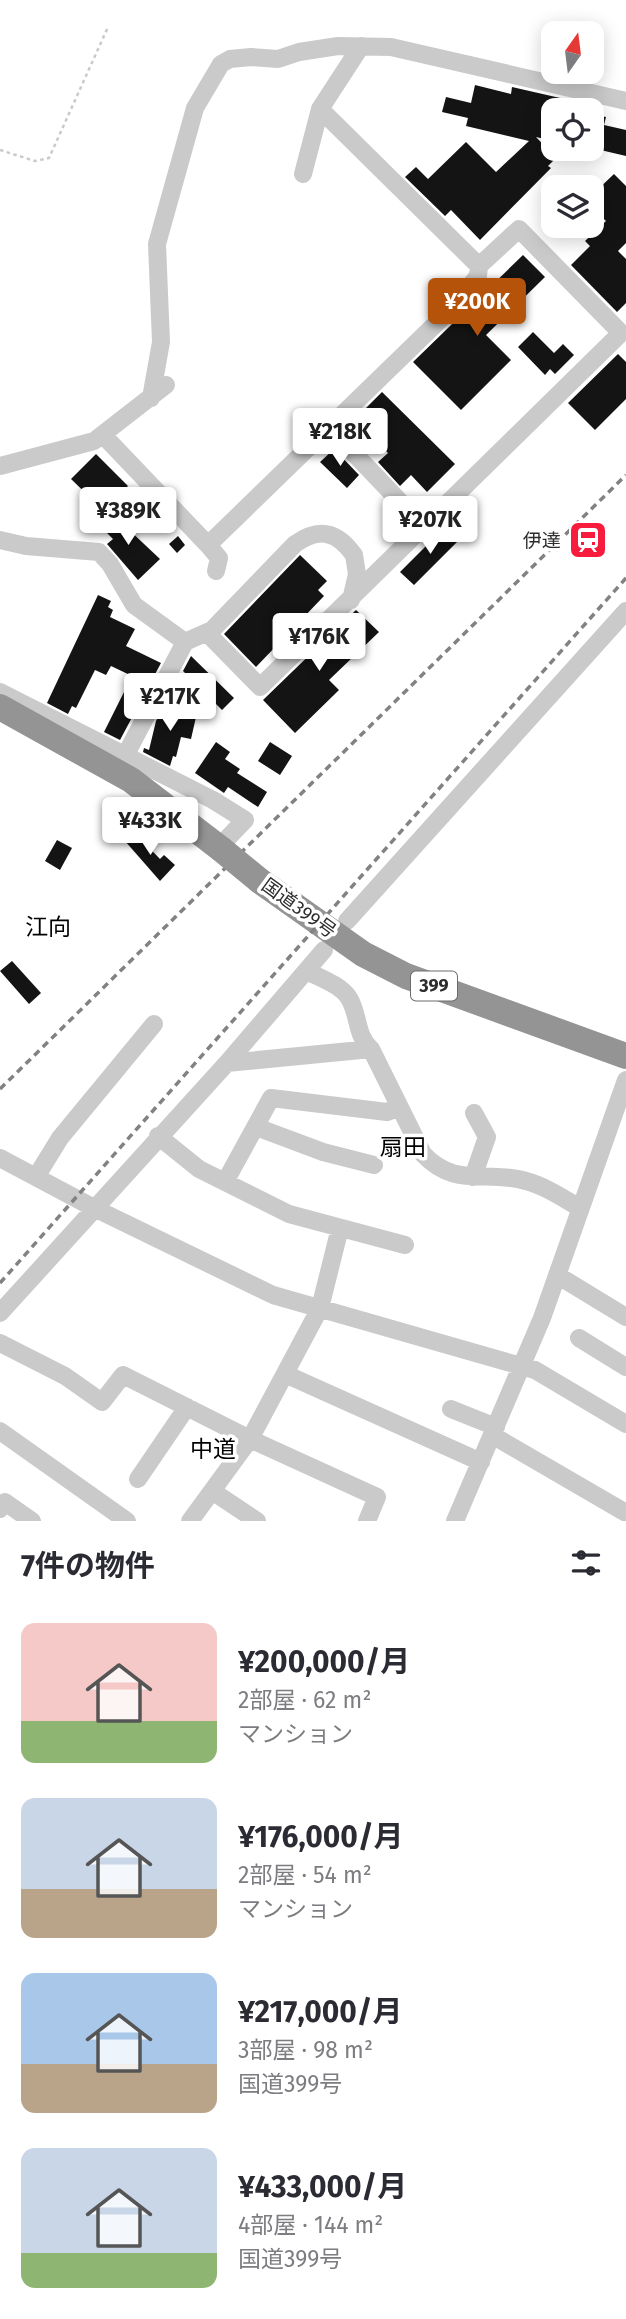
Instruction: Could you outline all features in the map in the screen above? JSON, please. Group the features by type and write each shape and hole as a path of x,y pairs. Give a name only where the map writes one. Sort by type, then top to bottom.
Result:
{"highway":[{"name":"国道399号","path":"0,707 131,779 260,881 363,954 406,976 626,1056"}],"street":[{"path":"303,174 320,109 361,46"},
{"path":"150,398 161,342 157,244 195,108 221,64 230,59 278,59 299,52 361,46 391,47 443,57 466,66 626,102"},
{"path":"320,109 479,266"},
{"path":"208,545 451,309 478,276 479,266 519,229 621,333 260,687 208,634"},
{"path":"0,466 64,451 103,435 166,384"},
{"path":"329,427 424,527"},
{"path":"103,435 219,558 216,571"},
{"path":"125,755 185,642 208,634 295,544 316,532 334,537 354,555 356,574 351,600"},
{"path":"0,540 26,546 99,552 110,564 134,605 185,642"},
{"path":"347,921 625,614"},
{"path":"0,692 213,800 244,820 220,848"},
{"path":"0,1313 227,1063 324,950"},
{"path":"307,971 337,988 350,999 364,1043 371,1049 423,1154 434,1166 454,1175 527,1181 580,1208"},
{"path":"36,1177 60,1138 154,1024"},
{"path":"227,1063 371,1049"},
{"path":"456,1521 522,1366 626,1080"},
{"path":"225,1182 271,1098 387,1112 398,1108"},
{"path":"473,1177 487,1138 474,1113"},
{"path":"256,1127 323,1152 374,1165"},
{"path":"158,1136 186,1161 289,1214 405,1245"},
{"path":"0,1158 94,1208 273,1295 535,1370 626,1424"},
{"path":"190,1521 250,1439 320,1308 340,1228"},
{"path":"557,1275 626,1317"},
{"path":"579,1338 625,1363"},
{"path":"0,1343 65,1376 102,1402 123,1375 250,1439 377,1497 367,1521"},
{"path":"285,1374 481,1462"},
{"path":"138,1479 187,1407"},
{"path":"451,1409 494,1431 626,1513"},
{"path":"0,1431 116,1518"},
{"path":"212,1491 257,1521"},
{"path":"0,1509 5,1502 32,1521"}],"path":[{"path":"0,150 35,161 49,158 108,27"}],"building":[{"path":"475,85 511,94 512,87 560,98 541,98 541,138 536,137 541,142 541,161 553,161 548,166 551,168 541,175 541,178 480,240 451,210 445,216 405,177 416,167 428,179 466,142 496,172 529,141 466,126 468,118 442,112 446,97 471,103"},
{"path":"604,125 626,130 626,156 604,151"},
{"path":"614,174 626,186 626,243 618,251 626,259 626,303 617,312 571,265 590,246 585,241 588,238 604,238 604,184"},
{"path":"523,255 545,277 486,335 511,360 461,410 413,362"},
{"path":"533,332 554,353 563,344 574,355 555,374 550,369 545,375 518,347"},
{"path":"618,354 626,362 626,399 595,430 568,403"},
{"path":"382,392 455,464 427,492 411,475 400,486 378,462 388,453 355,419"},
{"path":"334,449 359,475 347,488 320,462"},
{"path":"96,454 128,486 103,510 71,479"},
{"path":"109,511 160,559 138,580 107,544 113,539 97,523"},
{"path":"446,526 460,539 414,585 400,572"},
{"path":"178,536 185,545 177,553 169,544"},
{"path":"300,555 327,581 318,590 324,596 256,667 224,634"},
{"path":"98,595 111,601 108,607 113,610 110,617 135,629 126,646 161,663 120,740 104,732 132,676 111,666 106,675 95,670 76,708 72,706 68,714 47,703"},
{"path":"356,610 379,632 329,680 339,690 295,733 263,700"},
{"path":"191,656 234,698 222,710 183,671"},
{"path":"167,701 177,704 176,712 196,717 191,739 181,737 176,757 173,756 170,766 143,752 144,748 149,750 156,721"},
{"path":"216,742 230,752 225,759 240,769 237,773 267,792 258,807 228,787 224,793 195,773"},
{"path":"270,742 292,756 280,775 258,761"},
{"path":"134,832 160,859 164,855 175,865 160,881 125,841"},
{"path":"57,840 72,848 60,870 45,861"},
{"path":"12,961 41,993 29,1004 0,971"}],"railway":[{"path":"0,1089 626,475"},
{"path":"0,1283 626,578"}],"place":[{"name":"伊達","path":"588,540"}],"district":[{"name":"江向","path":"48,927"},
{"name":"扇田","path":"403,1147"},
{"name":"中道","path":"213,1449"}]}
